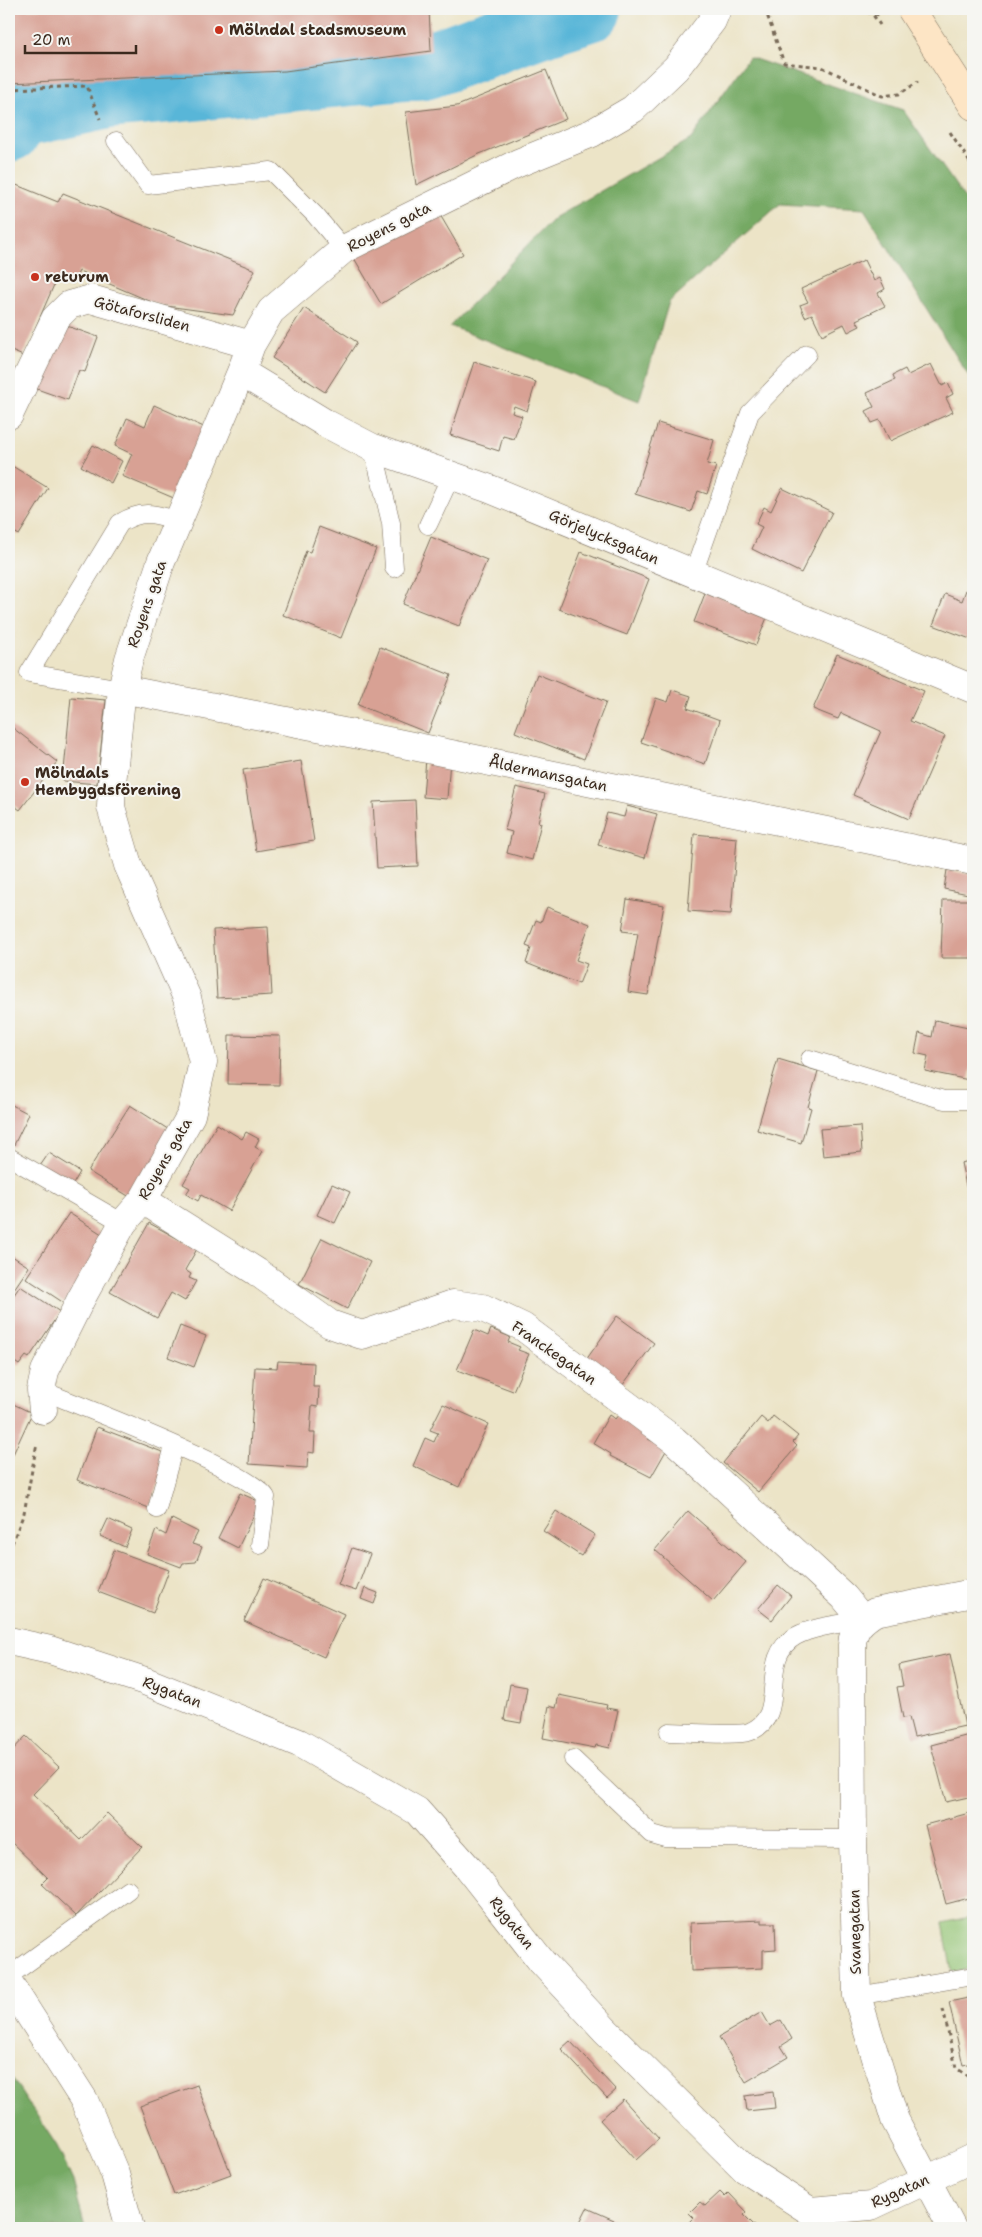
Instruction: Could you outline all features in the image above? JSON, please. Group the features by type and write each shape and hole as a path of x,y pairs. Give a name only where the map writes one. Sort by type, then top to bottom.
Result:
{"street":[{"name":"Royens gata","path":"42,1400 45,1370 80,1299 123,1223 143,1200 191,1115 203,1062 187,998 128,865 111,807 122,689 161,562 251,345 271,311 344,249 518,163 592,133 633,109 676,68 712,22 717,9"},
{"path":"911,9 973,106"},
{"name":"Götaforsliden","path":"9,415 55,319 69,305 91,299 251,345"},
{"name":"Görjelycksgatan","path":"241,372 325,423 373,448 490,489 973,689"},
{"name":"Åldermansgatan","path":"122,689 359,735 973,861"},
{"name":"Franckegatan","path":"143,1200 257,1272 330,1324 362,1335 453,1304 483,1308 523,1327 674,1440 844,1597 863,1620"},
{"path":"863,1620 875,1612 891,1608 973,1593"},
{"name":"Svanegatan","path":"863,1620 853,1632 852,1645 853,1840 857,1996 895,2120 952,2228"},
{"name":"Rygatan","path":"9,1641 50,1650 145,1681 299,1743 417,1810 468,1868 542,1962 605,2030 745,2169 810,2211 872,2206 973,2158"},
{"path":"9,1983 84,2100 115,2174 130,2228"}],"lane":[{"path":"116,141 148,185 272,171 315,215 344,249"},
{"path":"693,574 750,413 807,354"},
{"path":"373,448 391,523 394,568"},
{"path":"428,525 451,476"},
{"path":"122,689 29,673 120,523 133,515 150,513 179,521"},
{"path":"810,1059 944,1100 973,1100"},
{"path":"9,1157 123,1223"},
{"path":"42,1400 174,1446 245,1479 262,1490 266,1497 260,1544"},
{"path":"157,1509 174,1446"},
{"path":"669,1732 747,1733 759,1727 769,1716 774,1664 780,1650 795,1637 812,1630 863,1620"},
{"path":"573,1760 642,1826 666,1838 853,1840"},
{"path":"9,1976 128,1890"},
{"path":"857,1996 973,1976"}],"path":[{"path":"765,9 784,63 822,67 882,96 899,94 918,82"},
{"path":"9,89 87,86 99,117 116,141"},
{"path":"9,1551 24,1513 34,1458"},
{"path":"936,1982 956,2068 973,2078"}],"green space":[{"path":"749,57 903,110 973,210 973,383 864,209 780,204 669,302 639,401 450,326 554,218 691,139"},
{"path":"973,1916 973,1969 952,1973 943,1923"},
{"path":"9,2073 57,2146 73,2181 85,2228 9,2228"}],"building":[{"name":"Mölndal stadsmuseum","path":"9,9 429,9 431,51 285,71 9,83"},
{"path":"546,70 566,119 477,155 416,185 406,112 457,106"},
{"path":"9,182 58,202 63,193 255,270 233,315 159,305 79,271 73,284 57,278 23,356 9,350"},
{"path":"436,208 463,254 381,304 354,258"},
{"path":"864,260 874,281 880,278 885,289 878,293 885,306 856,320 860,326 848,332 844,324 822,335 812,314 805,317 800,305 808,302 801,289"},
{"path":"304,308 357,342 325,392 272,358"},
{"path":"56,322 98,337 85,372 79,370 68,400 34,388"},
{"path":"474,362 536,382 527,411 514,406 512,413 522,416 514,439 503,436 499,451 450,435"},
{"path":"931,364 942,386 948,383 953,394 946,398 953,412 890,441 880,420 872,423 866,411 874,407 867,393 895,380 893,375 905,369 908,375"},
{"path":"154,405 206,428 176,499 122,476 132,454 115,446 127,418 145,426"},
{"path":"658,423 714,440 707,464 716,466 707,494 698,491 691,512 635,494"},
{"path":"93,445 122,461 111,483 81,466"},
{"path":"9,464 48,488 19,535 9,529"},
{"path":"782,488 832,512 801,573 752,549 762,527 756,524 764,507 771,511"},
{"path":"319,527 376,549 341,638 283,615 306,551 310,552"},
{"path":"431,537 487,560 459,626 403,604"},
{"path":"581,552 649,579 627,635 559,609"},
{"path":"966,590 973,592 973,640 933,625 945,594 962,601"},
{"path":"706,591 768,615 756,645 694,622"},
{"path":"380,647 451,675 428,733 358,705"},
{"path":"837,654 924,691 910,721 945,736 909,819 853,795 881,731 841,713 838,719 813,709"},
{"path":"537,674 606,702 584,759 515,732"},
{"path":"672,690 691,696 687,708 720,720 705,764 641,742 656,698 668,702"},
{"path":"71,697 106,700 97,784 63,781"},
{"name":"Mölndals Hembygdsförening","path":"9,725 57,762 20,810 9,802"},
{"path":"426,758 450,760 447,799 423,797"},
{"path":"301,761 314,841 256,851 243,770"},
{"path":"516,787 545,794 538,822 541,823 532,860 507,853 512,832 505,830"},
{"path":"415,800 418,866 377,868 373,802"},
{"path":"627,806 657,814 645,858 598,845 607,813 624,817"},
{"path":"694,834 737,838 731,914 688,911"},
{"path":"947,870 973,875 973,895 944,889"},
{"path":"627,899 664,905 648,995 628,992 638,933 622,931"},
{"path":"943,900 971,900 973,958 941,958"},
{"path":"547,907 590,924 576,960 587,964 579,984 526,963 531,948 526,946 536,920 541,922"},
{"path":"268,927 272,995 217,998 213,930"},
{"path":"935,1020 973,1028 973,1061 969,1080 925,1071 928,1056 915,1053 919,1033 932,1037"},
{"path":"229,1035 280,1036 279,1085 228,1084"},
{"path":"778,1059 818,1071 808,1107 811,1108 801,1143 757,1130"},
{"path":"12,1105 29,1114 13,1147 9,1145 9,1112"},
{"path":"130,1105 174,1133 133,1199 88,1171"},
{"path":"217,1124 242,1139 246,1132 259,1139 255,1147 262,1151 229,1211 201,1195 198,1201 186,1194 190,1188 183,1184"},
{"path":"860,1126 862,1152 823,1156 820,1129"},
{"path":"49,1153 80,1172 72,1186 40,1166"},
{"path":"973,1160 973,1202 970,1203 961,1163"},
{"path":"332,1184 350,1192 335,1223 317,1215"},
{"path":"69,1213 108,1238 64,1303 26,1278"},
{"path":"149,1223 197,1249 185,1270 191,1274 189,1278 196,1281 185,1301 171,1293 157,1318 110,1292"},
{"path":"322,1238 370,1262 347,1309 299,1284"},
{"path":"9,1254 29,1267 12,1292 9,1290"},
{"path":"20,1286 60,1312 29,1358 26,1356 19,1365 9,1358 9,1302"},
{"path":"617,1316 654,1343 622,1386 586,1360"},
{"path":"180,1326 206,1336 194,1367 168,1357"},
{"path":"491,1329 510,1337 508,1342 520,1347 518,1350 529,1354 513,1391 457,1370 474,1330 488,1336"},
{"path":"278,1361 314,1363 313,1387 319,1387 318,1407 312,1406 310,1433 315,1433 314,1453 308,1452 307,1468 249,1464 255,1367 277,1368"},
{"path":"9,1402 32,1413 9,1463"},
{"path":"443,1404 488,1424 459,1487 413,1466 425,1438 434,1442 438,1433 430,1430"},
{"path":"619,1414 652,1434 648,1439 667,1449 651,1477 610,1456 611,1454 593,1443 609,1415 615,1419"},
{"path":"773,1416 798,1436 793,1442 797,1446 758,1492 723,1463 761,1417 768,1423"},
{"path":"97,1427 170,1455 149,1508 77,1480"},
{"path":"240,1493 260,1502 238,1548 218,1538"},
{"path":"556,1511 595,1535 581,1556 543,1531"},
{"path":"688,1511 746,1562 713,1601 655,1550"},
{"path":"108,1519 132,1530 125,1547 100,1536"},
{"path":"172,1519 198,1532 192,1544 202,1547 196,1562 183,1563 181,1567 147,1554 156,1530 166,1535"},
{"path":"352,1548 370,1554 356,1591 338,1585"},
{"path":"114,1550 169,1570 153,1613 98,1592"},
{"path":"264,1578 344,1614 324,1657 244,1621"},
{"path":"778,1585 791,1596 772,1620 758,1609"},
{"path":"365,1588 378,1593 374,1604 361,1599"},
{"path":"950,1654 965,1726 914,1737 909,1717 903,1718 897,1687 903,1686 899,1665"},
{"path":"510,1684 527,1687 521,1723 504,1720"},
{"path":"559,1695 607,1705 606,1708 618,1710 610,1748 596,1745 595,1748 543,1738 549,1706 556,1708"},
{"path":"973,1734 973,1796 946,1802 931,1745"},
{"path":"26,1736 59,1767 33,1794 81,1840 107,1813 142,1847 76,1916 42,1884 48,1878 9,1840 9,1754"},
{"path":"973,1812 973,1897 946,1904 925,1825"},
{"path":"762,1920 762,1923 775,1923 776,1949 763,1950 763,1968 691,1971 690,1923"},
{"path":"973,1997 973,2063 963,2065 949,2002"},
{"path":"762,2012 770,2026 781,2020 792,2039 781,2046 788,2057 746,2082 719,2037"},
{"path":"570,2041 616,2090 607,2098 561,2049"},
{"path":"197,2085 231,2174 174,2195 140,2106"},
{"path":"773,2092 775,2108 747,2111 745,2096"},
{"path":"623,2099 659,2139 636,2160 600,2120"},
{"path":"720,2192 725,2197 729,2193 747,2212 744,2215 757,2228 695,2228 689,2223 694,2218 689,2213 700,2202 705,2206"},
{"path":"587,2208 614,2220 610,2228 583,2228 578,2226"}],"waterway":[{"path":"9,129 20,115 108,96 427,66 539,25 589,9"}],"place":[{"name":"Mölndal stadsmuseum","path":"219,30"},
{"name":"returum","path":"35,277"},
{"name":"Mölndals Hembygdsförening","path":"25,782"}]}
